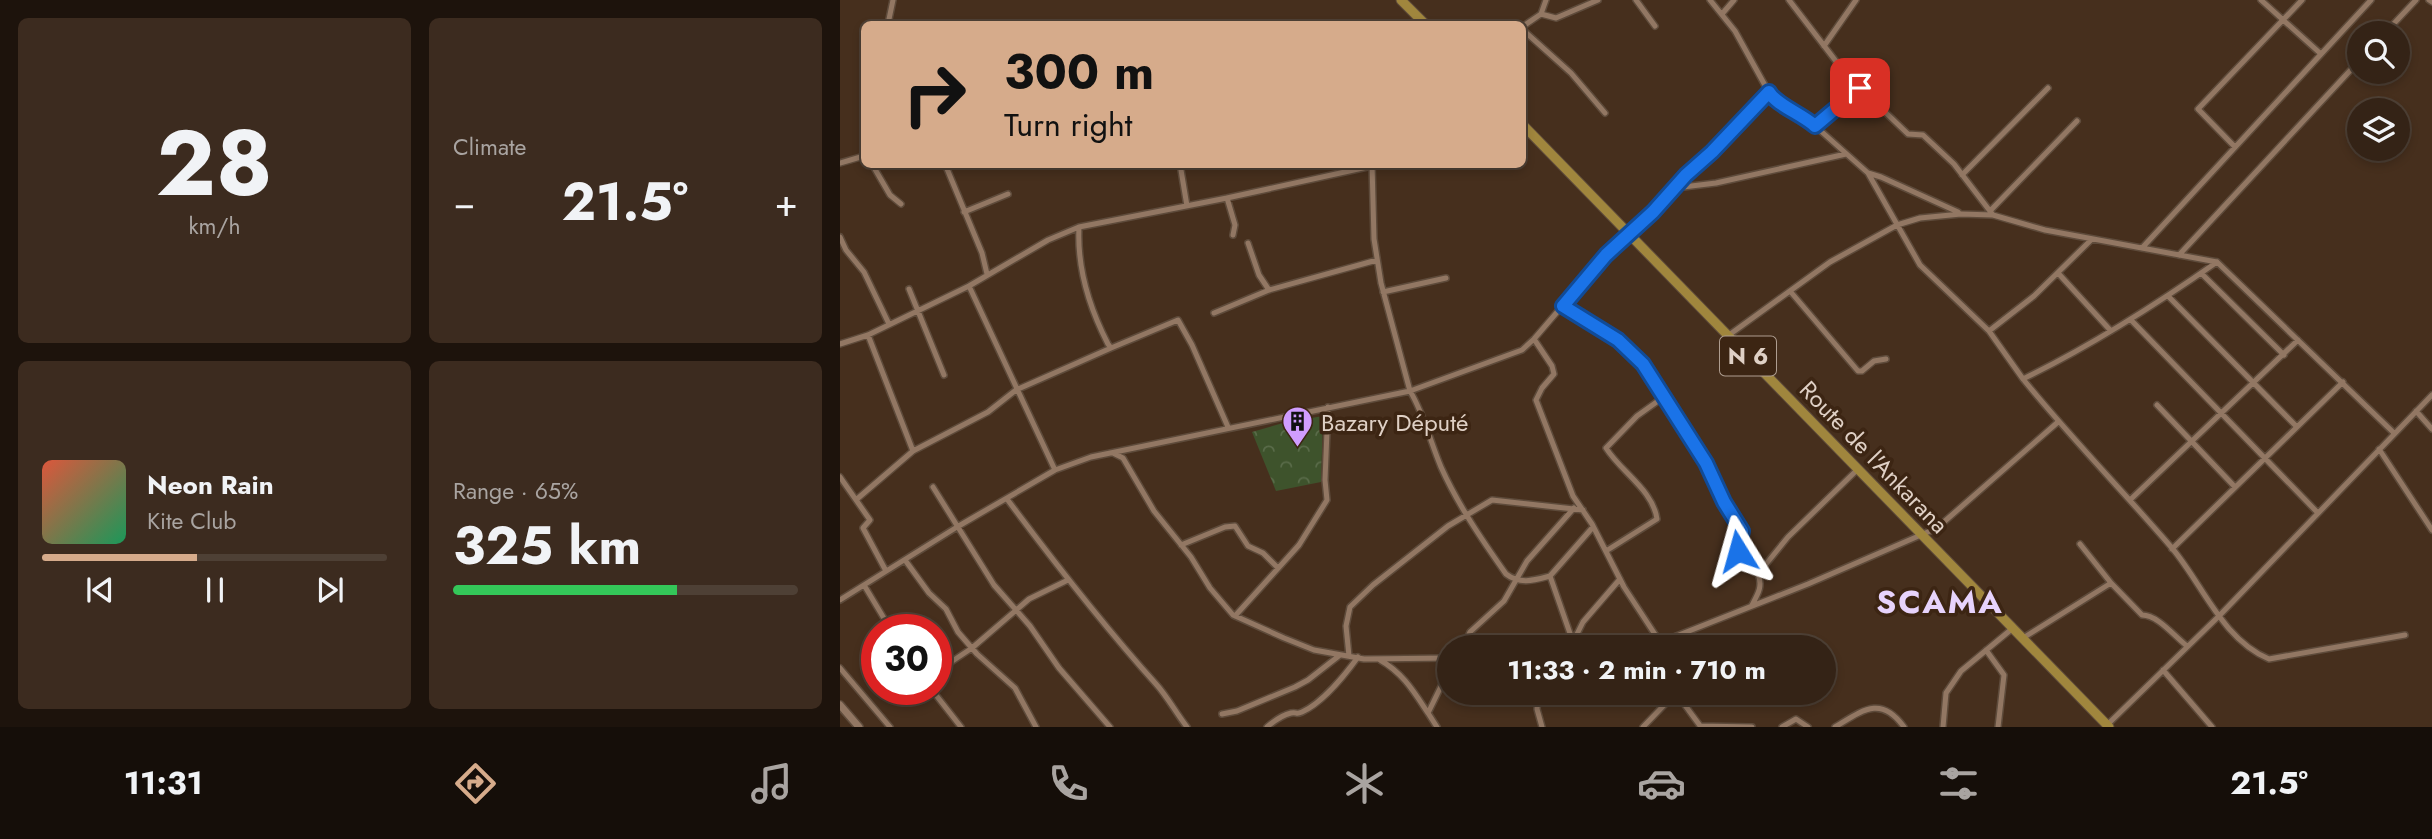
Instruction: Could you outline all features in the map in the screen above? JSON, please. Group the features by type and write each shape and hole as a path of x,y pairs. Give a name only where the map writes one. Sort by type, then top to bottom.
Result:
{"main road":[{"path":"1401,0 1422,21"},
{"name":"Route de l'Ankarana","path":"1526,128 2108,726"}],"street":[{"path":"888,21 892,0"},
{"path":"1526,25 1541,14 1546,0"},
{"path":"1541,14 1556,18 1598,0"},
{"path":"1636,0 1655,26"},
{"path":"1710,0 1735,31 1772,98 1804,116 1868,173 1920,265 1989,331 2058,422 2172,549 2219,616 2243,642 2257,654 2269,659 2405,635"},
{"path":"1722,14 1734,0"},
{"path":"1789,0 1858,90"},
{"path":"1824,46 1856,0"},
{"path":"2261,0 2321,54"},
{"path":"2235,147 2198,109 2302,0"},
{"path":"2142,248 2371,0"},
{"path":"2396,21 2416,0"},
{"path":"1526,32 1571,73 1605,113"},
{"path":"2179,255 2347,74"},
{"path":"1815,126 1860,88 1908,134 1923,135 1962,174 1992,213"},
{"path":"1962,174 2048,88"},
{"path":"840,600 1055,470 1091,457 1410,391 1515,354 1534,339 1606,255 1653,212 1769,92"},
{"path":"1992,213 2077,121"},
{"path":"1675,188 1716,183 1846,154"},
{"path":"840,163 861,157"},
{"path":"874,168 890,195 901,204"},
{"path":"948,168 982,253 987,274"},
{"path":"1181,168 1187,206"},
{"path":"840,344 868,335 969,286 1048,240 1079,227 1227,198 1359,168"},
{"path":"1372,168 1374,239 1383,292 1410,391 1418,404 1440,466 1465,515 1506,574 1528,582 1550,576 1594,527"},
{"path":"1868,173 1961,214"},
{"path":"964,212 1008,194"},
{"path":"1227,198 1235,225 1233,235"},
{"path":"1728,335 1830,262 1897,225 1920,218 1992,213 2045,230 2217,262 2394,433"},
{"path":"1079,227 1078,245 1084,281 1100,329 1111,348"},
{"path":"840,237 846,250 864,272 889,324"},
{"path":"1989,331 2034,296 2092,239"},
{"path":"1248,243 1259,275 1269,290"},
{"path":"1214,313 1269,290 1377,260"},
{"path":"2023,379 2131,320 2217,262"},
{"path":"2058,273 2111,331"},
{"path":"2201,273 2284,355"},
{"path":"1383,292 1446,278"},
{"path":"969,286 1055,470"},
{"path":"909,289 944,375"},
{"path":"1790,290 1858,371 1862,371 1874,361 1886,359"},
{"path":"2168,296 2297,427"},
{"path":"1563,306 1618,340 1643,364 1706,463 1724,502 1742,531 1738,551 1740,559 1746,569 1758,574"},
{"path":"857,499 913,451 988,412 1016,390 1178,320 1228,427"},
{"path":"2131,320 2317,512"},
{"path":"868,335 913,451"},
{"path":"1534,339 1552,366 1554,374 1536,400 1573,496 1594,527 1620,579 1656,635"},
{"path":"2130,500 2298,340"},
{"path":"2172,549 2343,382"},
{"path":"2108,726 2219,616 2432,395"},
{"path":"1606,551 1657,519 1641,487 1606,448 1637,416 1665,396"},
{"path":"2157,405 2235,487"},
{"path":"1235,616 1298,545 1327,500 1325,480 1328,407"},
{"path":"2416,411 2432,429"},
{"path":"1677,635 1808,584 1937,528 2058,422"},
{"path":"2379,449 2432,530"},
{"path":"1113,453 1122,457 1154,511 1191,557 1210,588 1235,616 1314,650 1378,659 1437,658"},
{"path":"1758,574 1788,537 1858,469"},
{"path":"840,477 870,520 863,527 886,571"},
{"path":"933,486 994,585 1059,668 1110,727"},
{"path":"1007,499 1068,580 1156,684 1187,727"},
{"path":"1349,656 1346,626 1350,607 1418,547 1465,515 1492,500 1583,510"},
{"path":"1469,635 1504,601 1527,561 1574,508"},
{"path":"1181,545 1225,527 1235,526 1248,546 1263,553 1278,568"},
{"path":"2080,544 2133,608 2159,622 2187,646"},
{"path":"905,560 929,593 946,609 958,632 995,672 1015,688 1036,727"},
{"path":"1752,605 1761,586 1758,574"},
{"path":"1550,576 1571,635"},
{"path":"1576,635 1583,622 1620,579"},
{"path":"952,661 972,648 1029,599 1068,580"},
{"path":"2023,638 2111,583"},
{"path":"864,585 881,614"},
{"path":"1943,727 1946,693 1961,671 2013,628"},
{"path":"1986,650 2004,674 1998,727"},
{"path":"1223,714 1301,684 1340,654"},
{"path":"1267,727 1290,713 1300,713 1309,708 1336,683 1358,657"},
{"path":"1378,659 1405,679 1435,724 1426,727"},
{"path":"840,668 890,727"},
{"path":"2163,670 2212,727"},
{"path":"1428,713 1437,695"},
{"path":"840,705 859,727"},
{"path":"944,705 961,727"},
{"path":"1537,705 1542,727"},
{"path":"1643,727 1664,705"},
{"path":"1683,705 1700,726 1752,727"},
{"path":"1835,727 1871,708 1883,708 1892,712 1905,727"},
{"path":"1782,727 1796,719 1808,727"}],"green space":[{"path":"1323,416 1321,482 1276,491 1252,432"}],"place":[{"name":"Bazary Député","path":"1298,449"}],"district":[{"name":"SCAMA","path":"1940,602"}],"route":[{"path":"1738,551 1742,531 1731,516 1706,463 1656,382 1643,364 1618,340 1563,306 1623,237 1653,212 1769,92 1772,98 1804,116 1815,126 1860,88"}]}
